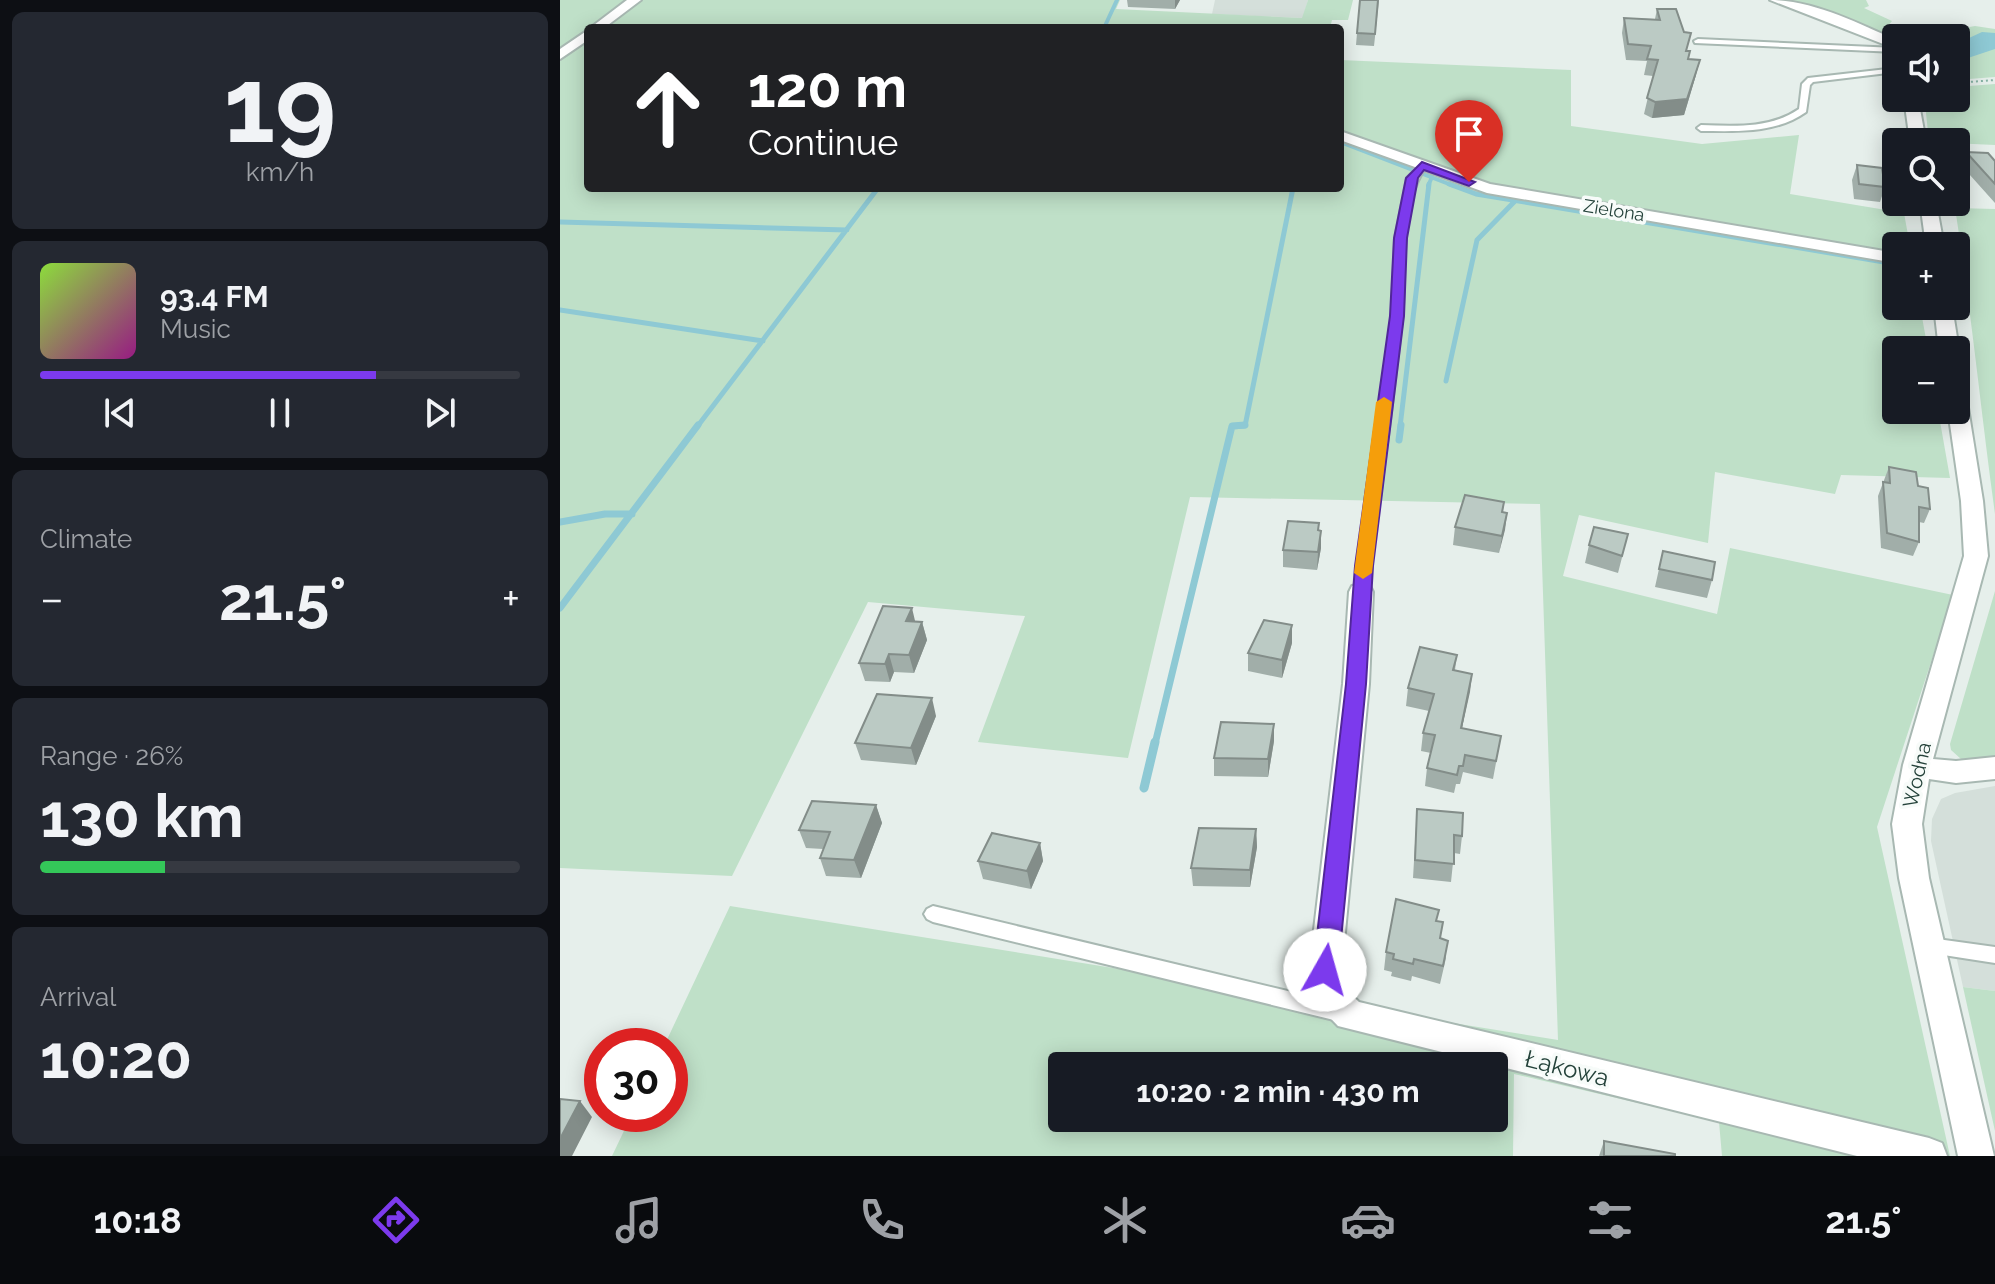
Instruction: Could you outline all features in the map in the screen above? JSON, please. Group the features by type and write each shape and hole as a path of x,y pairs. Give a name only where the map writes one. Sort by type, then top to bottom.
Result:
{"street":[{"path":"602,24 635,0"},
{"path":"1776,0 1853,26 1882,40"},
{"path":"563,52 584,37"},
{"path":"563,52 584,51"},
{"name":"Zielona","path":"1344,137 1487,188 1522,196 1882,256"},
{"name":"Wodna","path":"1960,424 1972,501 1976,556 1917,765 1907,824 1914,878 1976,1156"},
{"path":"1350,1015 1323,989 1356,684 1361,592"},
{"path":"1917,765 1932,771 1963,773 1995,768"},
{"name":"Łąkowa","path":"1350,1015 1929,1156"}],"lane":[{"path":"1698,41 1882,47"},
{"path":"1701,128 1736,128 1782,121 1803,110 1806,84 1811,80 1882,72"},
{"path":"1361,592 1397,316 1400,238 1412,178 1422,166"},
{"path":"933,914 1350,1015"},
{"path":"1929,946 1995,955"}],"path":[{"path":"1970,82 1995,80"}],"shaded area":[{"path":"1215,0 1308,0 1303,18 1212,14"},
{"path":"1995,786 1995,991 1963,987 1931,841 1932,819 1941,799 1955,793"}],"green space":[{"path":"560,0 1120,0 1116,9 1302,18 1308,0 1353,0 1348,20 1332,20 1331,24 584,24 584,192 1344,192 1344,60 1571,70 1571,126 1702,144 1799,135 1790,194 1882,209 1882,216 1905,216 1907,232 1882,232 1882,320 1923,320 1925,336 1882,336 1882,424 1940,424 1950,478 1841,475 1835,494 1715,472 1708,543 1579,515 1563,576 1717,614 1730,548 1953,595 1877,827 1950,1156 1722,1156 1719,1122 1514,1074 1513,1156 612,1156 623,1132 688,1132 688,1028 672,1028 730,906 1558,1040 1540,504 1190,497 1128,758 978,742 1025,616 868,602 732,876 560,868"},
{"path":"1786,0 1866,0 1869,6 1864,8 1892,21 1882,24 1881,34"},
{"path":"1970,27 1995,29 1995,77 1970,79"},
{"path":"1995,84 1995,145 1970,144 1970,128 1928,128 1926,112 1970,112 1970,86"},
{"path":"1970,208 1995,209 1995,514 1970,316 1970,232 1958,232 1956,216 1970,216"},
{"path":"1995,591 1995,756 1961,759 1951,750 1950,744"},
{"path":"1963,987 1995,991 1995,1131"}],"water":[{"path":"1982,32 1995,33 1995,49 1970,57 1970,38"}],"building":[{"path":"1360,0 1378,0 1375,34 1357,33"},
{"path":"1657,9 1676,9 1684,32 1691,33 1686,51 1690,51 1688,59 1700,60 1687,99 1655,102 1647,98 1658,60 1647,59 1651,46 1628,44 1624,18 1660,20"},
{"path":"1970,152 1988,153 1995,161 1995,184 1970,156"},
{"path":"1857,165 1882,168 1882,187 1859,184"},
{"path":"1889,467 1916,472 1918,486 1928,488 1930,509 1919,507 1919,542 1887,533 1883,482 1890,483"},
{"path":"1465,495 1504,502 1502,512 1507,513 1502,536 1455,527"},
{"path":"1288,521 1319,523 1318,552 1283,550"},
{"path":"1594,527 1628,534 1622,556 1589,545"},
{"path":"1663,551 1715,562 1712,580 1659,569"},
{"path":"883,606 912,608 906,621 922,622 909,655 889,654 885,664 859,663"},
{"path":"1264,620 1292,625 1282,660 1248,653"},
{"path":"1420,647 1457,655 1453,670 1472,674 1461,728 1501,736 1496,761 1465,755 1457,775 1427,768 1435,735 1423,733 1434,694 1408,688"},
{"path":"877,694 932,698 911,748 855,743"},
{"path":"1221,722 1274,724 1268,759 1214,758"},
{"path":"812,801 876,805 854,860 820,858 830,832 799,830"},
{"path":"1417,809 1463,813 1462,836 1454,835 1454,864 1415,860"},
{"path":"1199,828 1256,829 1250,870 1191,868"},
{"path":"992,833 1040,843 1027,871 978,861"},
{"path":"1396,899 1439,910 1436,921 1443,922 1440,938 1448,941 1443,966 1414,959 1413,964 1393,959 1394,954 1386,952"},
{"path":"560,1099 580,1101 560,1139"},
{"path":"1604,1141 1675,1154 1675,1156 1604,1156"}],"waterway":[{"path":"1106,24 1117,0"},
{"path":"1344,144 1432,177"},
{"path":"1428,186 1432,177"},
{"path":"1432,177 1454,186"},
{"path":"1400,427 1429,184"},
{"path":"1449,184 1476,194 1515,201"},
{"path":"846,230 875,192"},
{"path":"1232,427 1245,426 1292,192"},
{"path":"1446,381 1477,240 1515,201"},
{"path":"1515,201 1882,262"},
{"path":"560,222 846,230"},
{"path":"762,341 846,230"},
{"path":"560,310 762,341"},
{"path":"697,427 762,341"},
{"path":"631,514 698,425"},
{"path":"1155,744 1232,426 1245,425"},
{"path":"1399,440 1401,425"},
{"path":"560,522 605,514 631,514"},
{"path":"560,608 631,514"},
{"path":"1144,788 1155,742"}],"slow traffic":[{"path":"1363,573 1384,402"}],"route":[{"path":"1325,970 1356,684 1361,592 1397,316 1400,238 1412,178 1422,166 1469,182"}]}
